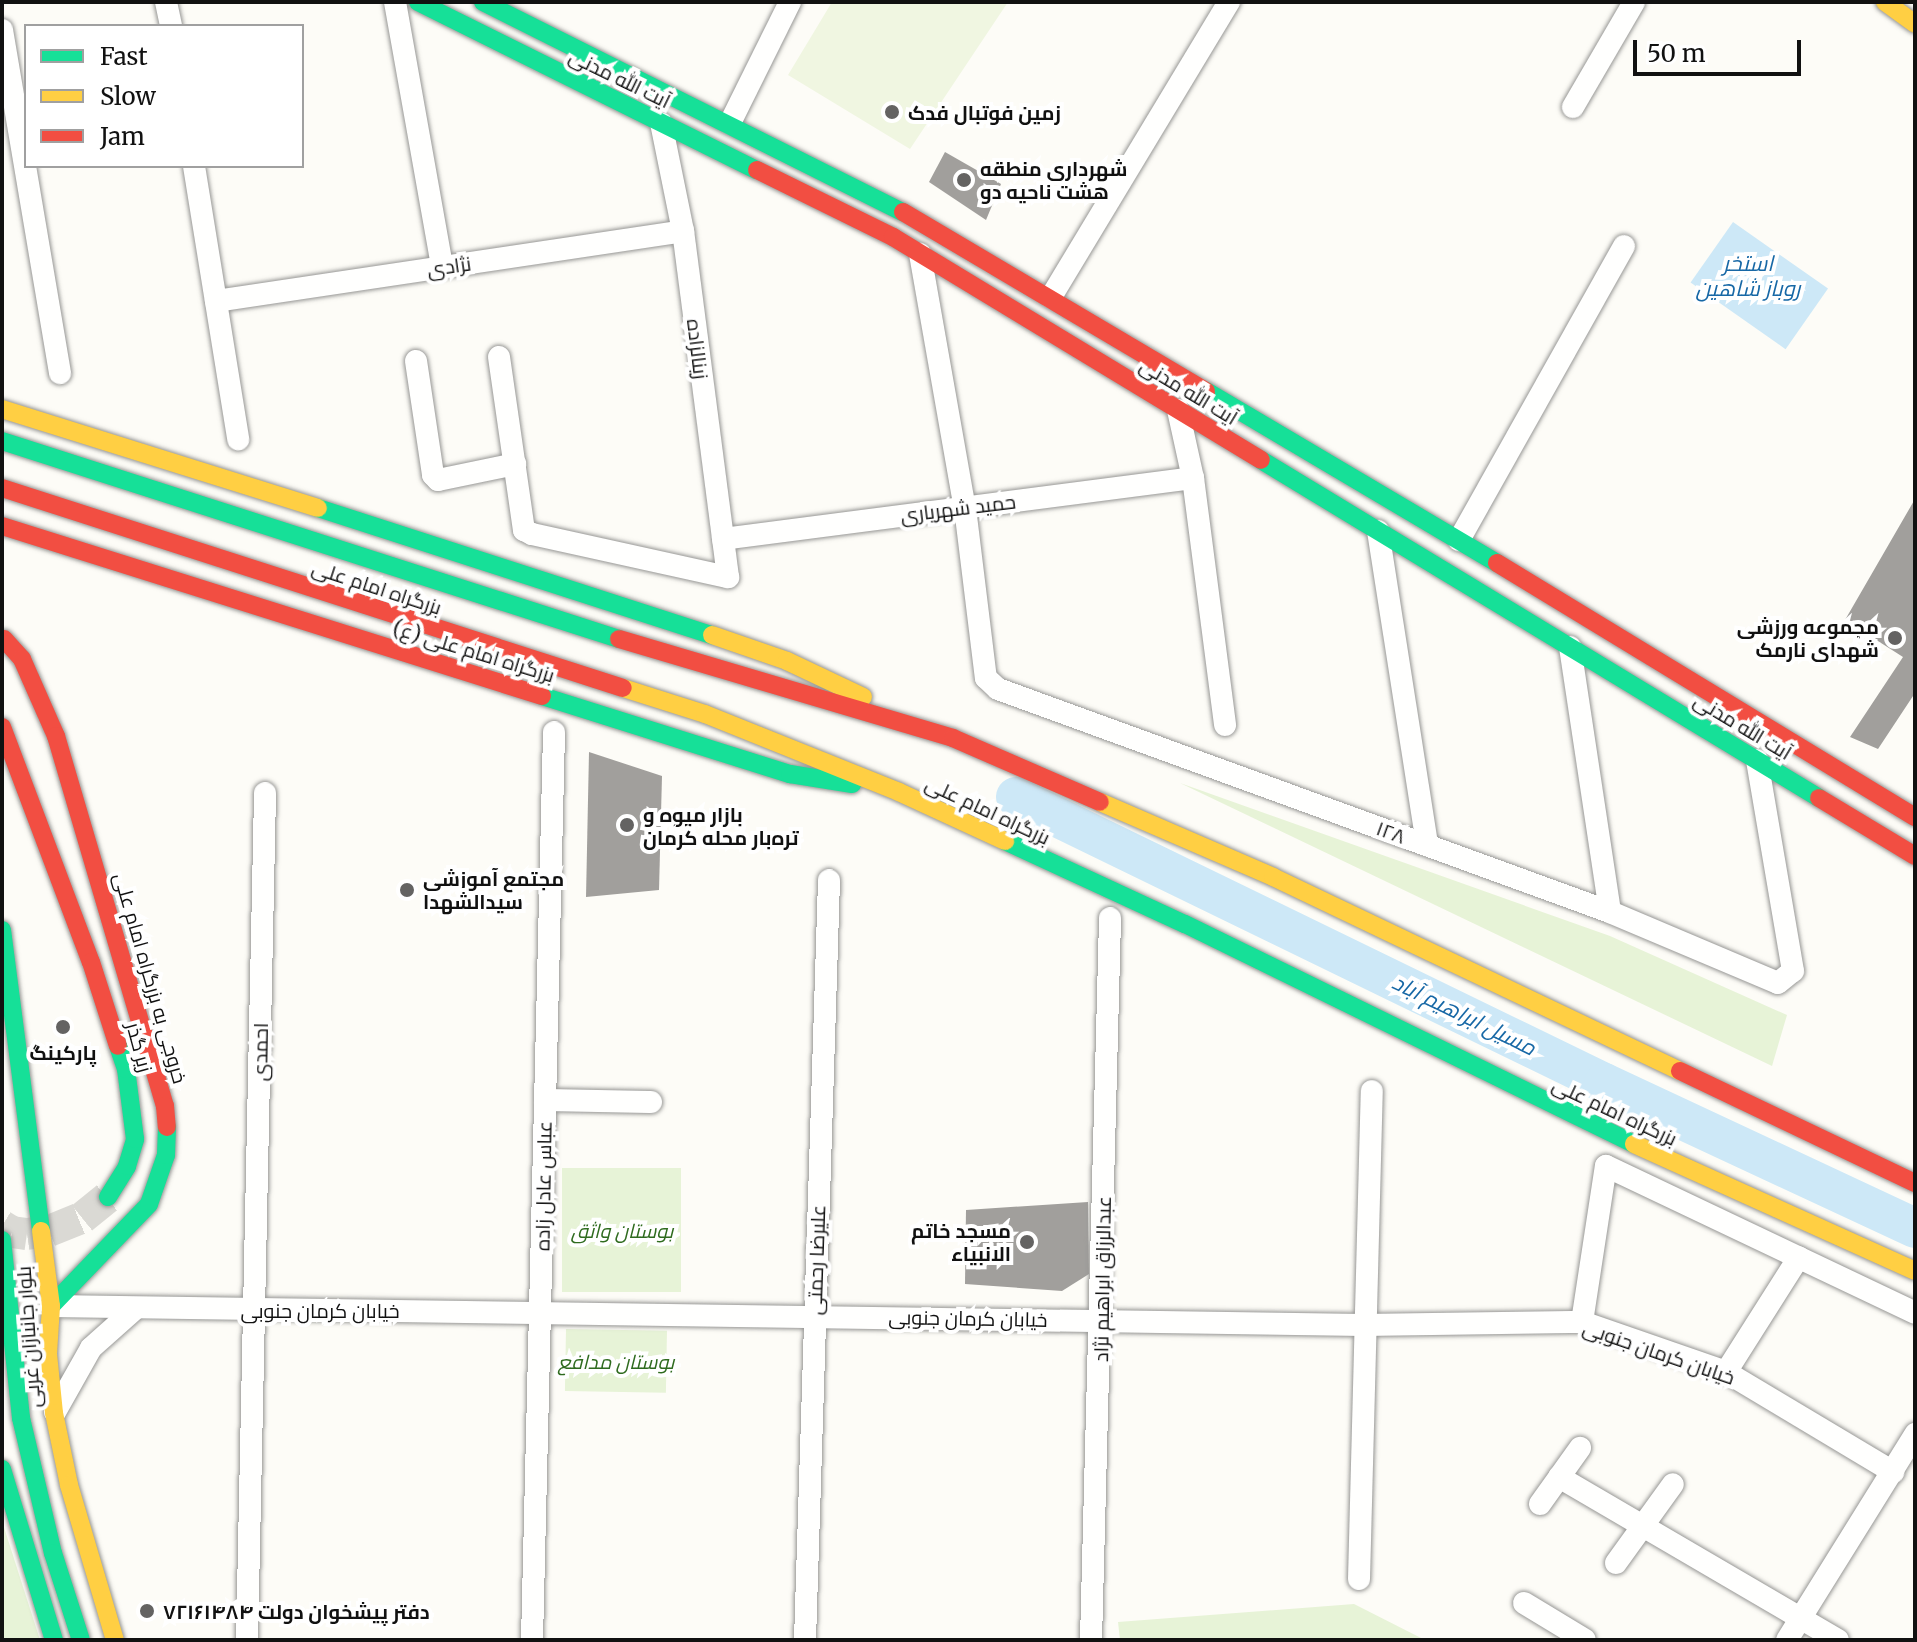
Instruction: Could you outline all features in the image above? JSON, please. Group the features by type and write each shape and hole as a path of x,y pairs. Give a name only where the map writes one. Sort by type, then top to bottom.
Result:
{"main road":[{"name":"آیت الله مدنی","path":"418,2 920,254 1915,856"},
{"name":"آیت الله مدنی","path":"483,2 900,210 1459,540 1915,817"},
{"path":"1885,2 1915,24"},
{"path":"1035,324 1051,297"},
{"path":"2,409 572,588 787,661 953,738"},
{"name":"بزرگراه امام علی","path":"2,441 578,627 953,738 1273,877 1915,1183"},
{"name":"بزرگراه امام علی","path":"2,488 705,714 899,792 1185,924 1600,1129 1915,1271"},
{"name":"بزرگراه امام علی (ع)","path":"2,526 40,535 790,774 899,792"},
{"path":"2,547 40,535"},
{"path":"3,637 31,730"},
{"name":"خروجی به بزرگراه امام علی","path":"3,637 22,659 56,736 165,1106 168,1132 166,1155 149,1204 24,1307"},
{"name":"زیر گذر","path":"2,727 126,1069 135,1139 127,1166 108,1197"},
{"path":"62,832 71,868 69,909"},
{"name":"بلوار جانبازان غربی","path":"2,930 24,1307 21,1418 46,1526 81,1640"},
{"name":"بلوار جانبازان غربی","path":"2,1240 24,1307 48,1354 54,1413 69,1485 115,1640"},
{"path":"2,1388 21,1418"},
{"path":"2,1469 54,1640"}],"street":[{"path":"166,2 171,24"},
{"path":"395,2 442,267"},
{"path":"730,123 790,2"},
{"path":"1051,297 1229,2"},
{"path":"1573,107 1634,2"},
{"path":"2,30 16,129 60,373"},
{"name":"زینالزاده","path":"515,464 524,530 728,577 683,231 661,123"},
{"path":"194,168 238,439"},
{"name":"نژادی","path":"216,301 683,231"},
{"path":"1459,540 1624,246"},
{"path":"920,254 965,508"},
{"path":"416,361 433,475 438,480 515,464 499,357"},
{"path":"1178,410 1193,478 1225,725"},
{"name":"حمید شهریاری","path":"723,539 1193,478"},
{"name":"۱۲۸","path":"965,508 986,678 992,684 1610,912 1778,983 1793,971 1757,760"},
{"path":"1378,531 1427,845"},
{"path":"1570,647 1610,912"},
{"name":"عباس عادل زاده","path":"532,1640 554,732"},
{"name":"احمدی","path":"247,1640 265,793"},
{"name":"علیرضا رحمتی","path":"805,1640 829,880"},
{"name":"عبدالرزاق ابراهیم نژاد","path":"1091,1640 1110,918"},
{"path":"1359,1579 1363,1325 1372,1091"},
{"path":"545,1100 651,1102"},
{"path":"1582,1322 1606,1166 1915,1313"},
{"path":"1726,1372 1799,1257"},
{"name":"خیابان کرمان جنوبی","path":"24,1307 540,1311 1363,1325 1582,1322 1726,1372 1893,1472"},
{"path":"54,1413 91,1348 135,1309"},
{"path":"1787,1640 1915,1434"},
{"path":"1540,1504 1580,1448"},
{"path":"1559,1477 1838,1640"},
{"path":"1616,1563 1673,1484"},
{"path":"1524,1603 1585,1640"}],"green space":[{"name":"زمین فوتبال فدک","path":"832,2 1008,2 910,149 788,75"},
{"path":"1180,783 1610,936 1787,1015 1772,1066"},
{"name":"بوستان واثق","path":"562,1168 681,1168 681,1292 562,1292"},
{"name":"بوستان مدافع","path":"566,1329 667,1331 666,1393 565,1391"},
{"path":"2,1521 40,1640 2,1640"},
{"path":"1354,1604 1425,1640 1120,1640 1118,1622"}],"water":[{"name":"استخر روباز شاهین","path":"1733,222 1828,289 1786,349 1691,283"}],"building":[{"path":"945,152 1001,184 986,220 929,182"},
{"name":"مجموعه ورزشی شهدای نارمک","path":"1915,499 1915,693 1878,749 1850,737 1903,657 1845,620"},
{"path":"589,752 662,776 659,890 586,897"},
{"name":"مسجد خاتم الانبیاء","path":"1088,1202 1089,1274 1062,1291 965,1284 966,1210"}],"waterway":[{"name":"مسیل ابراهیم آباد","path":"1016,797 1604,1083 1915,1228"}],"tunnel":[{"path":"2,1226 12,1232 27,1234 49,1231 82,1218 108,1197"}],"traffic: fast":[{"path":"418,2 757,170"},
{"path":"483,2 903,212"},
{"path":"1206,391 1497,563"},
{"path":"2,441 619,639"},
{"path":"1261,460 1819,798"},
{"path":"318,508 712,635"},
{"path":"542,696 790,774 852,784"},
{"path":"1005,841 1185,924 1634,1144"},
{"path":"2,930 41,1231"},
{"path":"108,1197 127,1166 135,1139 126,1069 118,1046"},
{"path":"51,1306 149,1204 166,1155 167,1127"},
{"path":"2,1240 21,1418 53,1553 81,1640"},
{"path":"2,1469 54,1640"}],"traffic: slow":[{"path":"1885,2 1915,24"},
{"path":"2,409 318,508"},
{"path":"712,635 787,661 863,697"},
{"path":"623,688 705,714 899,792 1005,841"},
{"path":"1100,802 1273,877 1680,1071"},
{"path":"1634,1144 1915,1271"},
{"path":"41,1231 51,1306 48,1354 54,1413 69,1485 115,1640"}],"traffic: jam":[{"path":"757,170 893,237 1261,460"},
{"path":"903,212 1206,391"},
{"path":"2,488 623,688"},
{"path":"2,526 542,696"},
{"path":"1497,563 1915,817"},
{"path":"4,639 22,659 56,736 165,1106 167,1127"},
{"path":"619,639 953,738 1100,802"},
{"path":"2,727 91,962 118,1046"},
{"path":"1819,798 1915,856"},
{"path":"1680,1071 1915,1183"}],"place":[{"name":"زمین فوتبال فدک","path":"892,112"},
{"name":"شهرداری منطقه هشت ناحیه دو","path":"964,180"},
{"name":"مجموعه ورزشی شهدای نارمک","path":"1895,638"},
{"name":"بازار میوه و تره‌بار محله کرمان","path":"627,825"},
{"name":"مجتمع آموزشی سیدالشهدا","path":"407,890"},
{"name":"پارکینگ","path":"63,1027"},
{"name":"مسجد خاتم الانبیاء","path":"1027,1242"},
{"name":"دفتر پیشخوان دولت ۷۲۱۶۱۴۸۴","path":"147,1611"}]}
